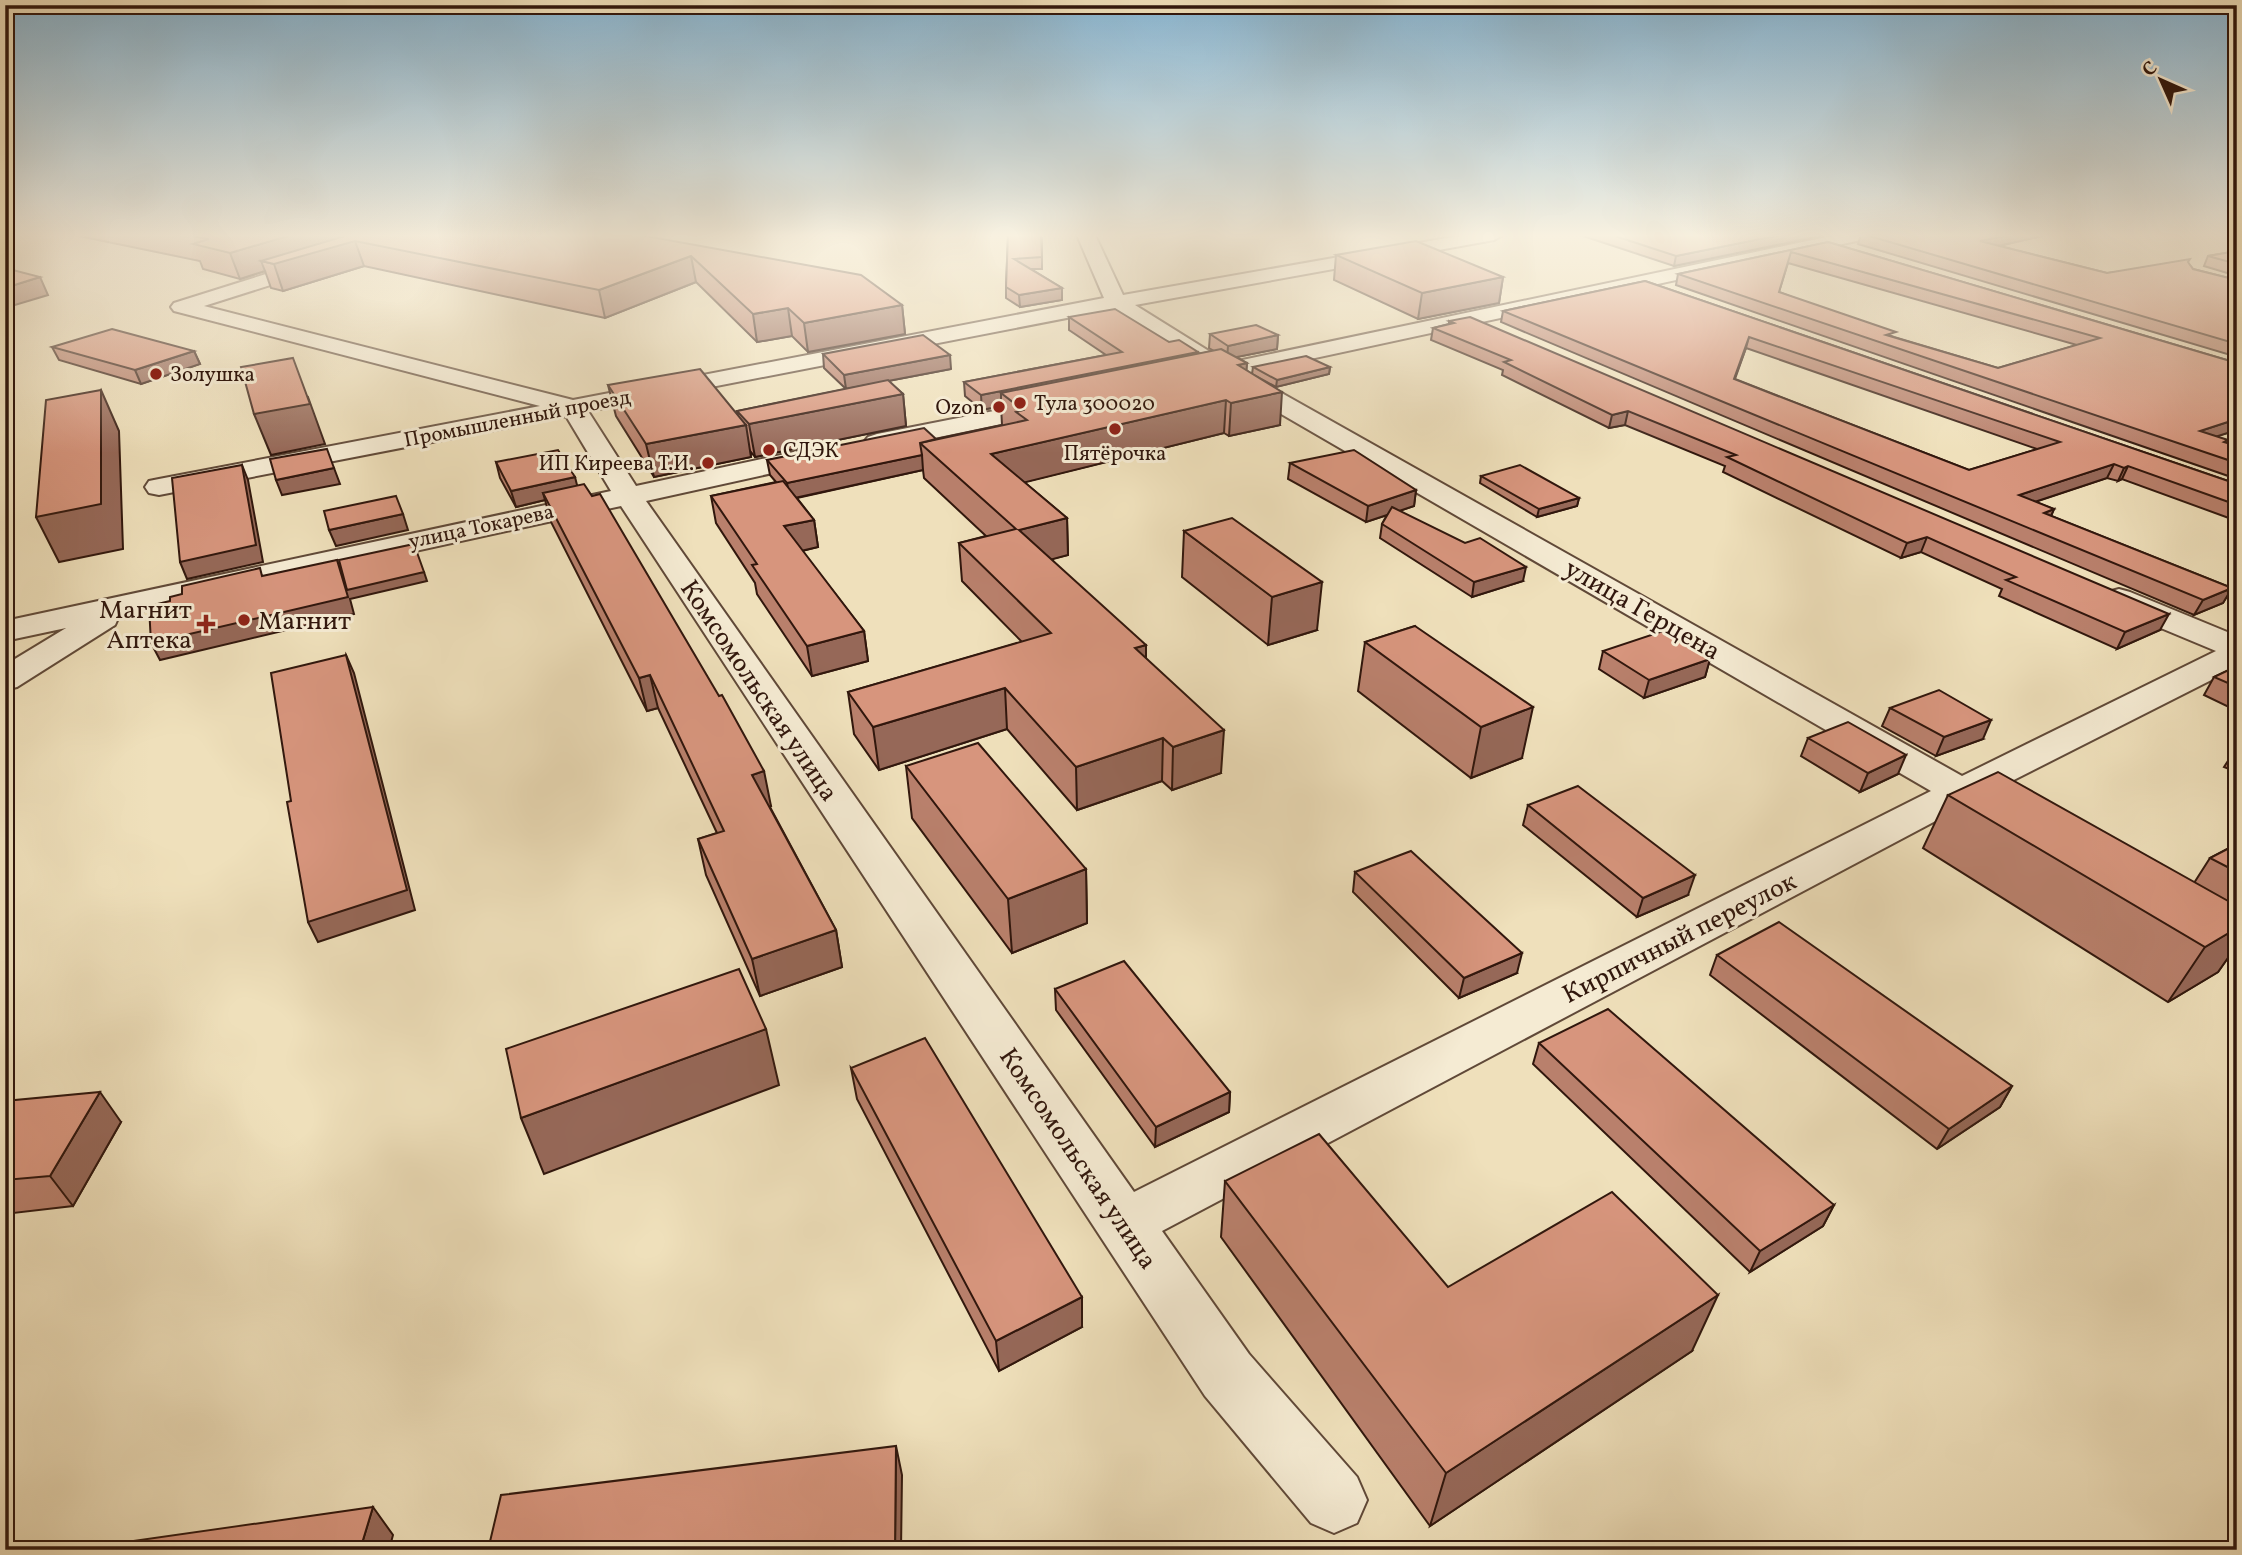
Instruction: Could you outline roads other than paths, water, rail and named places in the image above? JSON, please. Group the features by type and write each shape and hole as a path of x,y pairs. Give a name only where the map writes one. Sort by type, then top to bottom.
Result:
{"street":[{"path":"182,308 573,407"},
{"name":"Промышленный проезд","path":"159,487 1087,308"},
{"name":"улица Герцена","path":"1125,308 1225,371 2032,832"},
{"path":"1171,382 1525,308"},
{"path":"1470,319 1508,335"},
{"name":"улица Токарева","path":"5,631 627,494 1077,401"},
{"name":"Комсомольская улица","path":"573,407 627,494 1227,1375 1334,1500"},
{"path":"2098,590 2237,648"},
{"path":"5,680 127,604"},
{"name":"Кирпичный переулок","path":"1124,1224 1960,792 2237,654"}],"place":[{"name":"Золушка","path":"156,374"},
{"name":"Тула 300020","path":"1020,403"},
{"name":"Ozon","path":"999,407"},
{"name":"Пятёрочка","path":"1115,429"},
{"name":"СДЭК","path":"769,450"},
{"name":"ИП Киреева Т.И.","path":"708,463"},
{"name":"Магнит","path":"244,620"},
{"name":"Магнит Аптека","path":"206,624"}]}
